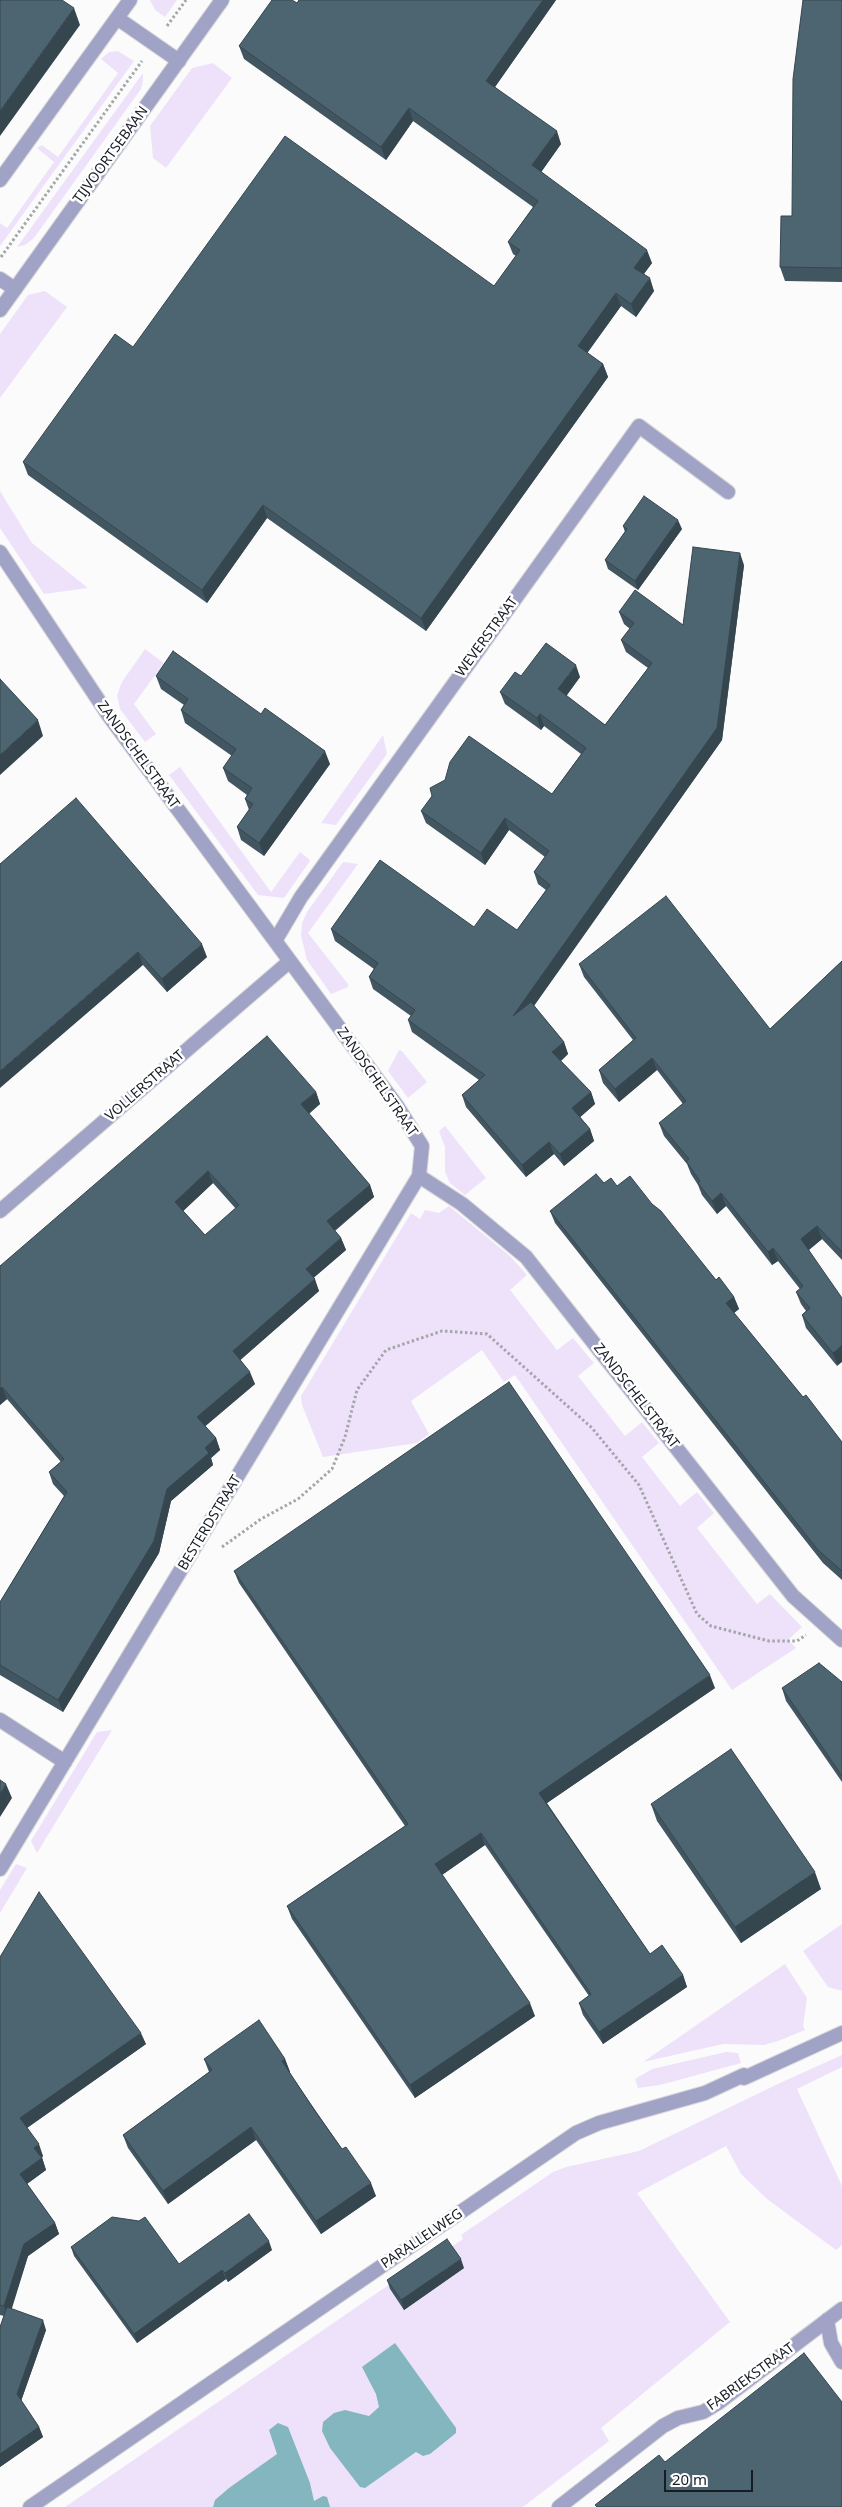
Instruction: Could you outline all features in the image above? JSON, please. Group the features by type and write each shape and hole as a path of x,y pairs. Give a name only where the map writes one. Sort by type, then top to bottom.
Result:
{"street":[{"path":"0,180 130,0"},
{"name":"TIJVOORTSEBAAN","path":"0,310 222,0"},
{"path":"117,18 179,61"},
{"path":"0,279 15,289"},
{"name":"WEVERSTRAAT","path":"275,941 307,889 639,426 728,492"},
{"name":"ZANDSCHELSTRAAT","path":"0,552 109,716 397,1106 422,1146 419,1176 462,1204 526,1257 793,1596 842,1640"},
{"name":"VOLLERSTRAAT","path":"0,1211 290,962"},
{"name":"BESTERDSTRAAT","path":"0,1869 419,1176"},
{"path":"0,1720 65,1762"},
{"name":"PARALLELWEG","path":"30,2507 576,2133 599,2123 705,2093 744,2075 744,2078 842,2033"},
{"name":"FABRIEKSTRAAT","path":"559,2507 663,2426 678,2418 703,2412 718,2403 842,2309"},
{"path":"827,2320 831,2343 842,2362"}],"path":[{"path":"0,258 186,0"},
{"path":"194,1549 219,1548 261,1519 298,1499 332,1468 345,1437 357,1390 386,1350 442,1331 487,1334 592,1428 639,1485 698,1614 711,1626 769,1641 796,1641 822,1623"}],"shaded area":[{"path":"150,0 177,0 165,17 155,10"},
{"path":"118,51 134,61 0,246 0,223 7,228 54,162 37,148 42,145 58,157 118,73 101,59 109,52"},
{"path":"213,63 232,78 166,168 153,158 150,126 192,68"},
{"path":"143,73 141,89 34,238 25,245 17,247"},
{"path":"45,291 67,307 0,398 0,334 28,295"},
{"path":"0,491 32,543 88,588 44,594 0,528"},
{"path":"145,649 164,663 134,704 156,734 145,742 120,709 117,695 122,682"},
{"path":"383,735 387,754 336,825 321,823"},
{"path":"180,767 271,892 300,852 309,859 310,861 284,898 258,895 169,775"},
{"path":"343,862 358,864 308,933 348,984 348,987 331,994 307,960 301,936 302,923 307,912"},
{"path":"399,1050 402,1051 427,1082 408,1098 388,1071"},
{"path":"445,1126 486,1178 465,1195 450,1183 445,1172 445,1147 439,1131"},
{"path":"449,1206 510,1256 527,1275 510,1290 557,1350 573,1338 594,1363 578,1376 625,1436 642,1422 659,1443 642,1457 680,1506 697,1492 714,1513 697,1528 757,1604 770,1594 802,1627 788,1640 796,1648 732,1690 515,1375 504,1382 482,1350 411,1401 429,1434 417,1443 323,1457 302,1405 301,1396 411,1213 420,1219 425,1210 439,1213"},
{"path":"112,1730 37,1853 31,1841 97,1732"},
{"path":"16,1864 27,1868 0,1913 0,1890"},
{"path":"842,1924 842,1991 828,1987 803,1951"},
{"path":"785,1964 807,1998 803,2026 805,2030 764,2045 723,2044 643,2062"},
{"path":"726,2052 738,2053 741,2063 660,2085 638,2088 635,2079 652,2069"},
{"path":"842,2055 842,2067 797,2089 842,2186 842,2245 836,2250 767,2199 741,2174 726,2146 637,2193 730,2322 601,2428 609,2441 523,2507 65,2507 447,2245 450,2248 463,2239 461,2235 553,2172 566,2167 639,2151"}],"water":[{"path":"395,2343 456,2428 456,2433 430,2454 423,2456 416,2452 365,2488 360,2487 330,2448 322,2431 323,2422 334,2413 345,2410 369,2416 379,2407 376,2394 362,2367"},
{"path":"278,2423 288,2427 310,2483 314,2501 323,2496 327,2497 330,2507 213,2507 215,2500 229,2488 277,2454 269,2430"}],"building":[{"path":"0,0 62,0 74,8 0,111"},
{"path":"272,0 292,0 297,3 299,0 543,0 486,81 557,131 532,165 647,250 634,268 650,278 631,304 616,293 578,346 603,364 421,618 263,505 202,590 23,462 115,334 133,347 285,136 494,286 520,250 508,242 538,201 409,108 381,147 239,46"},
{"path":"803,0 842,0 842,268 780,267 781,216 792,216 793,79"},
{"path":"644,496 678,520 635,581 605,560 627,529 623,526"},
{"path":"693,547 740,553 717,728 513,1016 531,1002 564,1042 552,1052 591,1092 572,1108 590,1129 560,1154 549,1142 522,1165 462,1095 485,1075 408,1020 415,1010 369,977 378,963 331,929 380,860 474,927 487,909 517,930 550,885 534,872 549,851 505,818 481,853 421,811 432,796 430,788 445,780 450,762 469,736 552,794 586,748 540,714 537,718 500,692 515,672 521,676 546,643 576,665 558,689 605,725 652,663 621,640 634,623 619,612 635,590 683,625"},
{"path":"173,651 261,714 265,708 325,751 259,843 237,827 253,804 245,799 252,788 223,768 236,749 181,710 188,699 156,676"},
{"path":"0,679 38,720 0,755"},
{"path":"76,798 202,944 162,979 138,952 0,1071 0,864"},
{"path":"666,896 770,1029 842,961 842,1252 817,1226 801,1239 842,1298 842,1345 833,1353 802,1315 810,1308 796,1292 803,1286 773,1248 768,1252 721,1193 712,1201 698,1183 700,1181 686,1161 689,1159 659,1123 686,1101 652,1058 615,1089 599,1070 636,1038 579,964"},
{"path":"267,1036 316,1092 301,1104 370,1185 327,1221 341,1238 306,1269 315,1279 233,1351 250,1372 197,1417 216,1438 205,1448 209,1453 167,1489 154,1541 58,1700 0,1665 0,1602 67,1492 49,1472 64,1459 2,1387 0,1389 0,1266","holes":["208,1171 239,1205 205,1235 175,1202"]},
{"path":"596,1174 604,1183 611,1178 617,1186 630,1176 652,1204 661,1211 716,1280 719,1277 734,1297 726,1303 803,1397 806,1395 842,1442 842,1571 818,1550 550,1211"},
{"path":"509,1382 710,1675 539,1793 650,1954 662,1945 683,1975 599,2032 579,2003 591,1994 481,1833 435,1864 530,2003 410,2085 287,1906 408,1824 234,1571"},
{"path":"819,1663 842,1682 842,1776 782,1688"},
{"path":"731,1749 815,1872 735,1927 651,1804"},
{"path":"0,1780 6,1784 0,1794"},
{"path":"39,1892 141,2033 20,2118 39,2144 34,2148 42,2158 20,2174 55,2223 24,2244 4,2306 0,2305 0,1957"},
{"path":"259,2020 285,2059 282,2061 315,2111 342,2149 346,2147 371,2183 316,2221 251,2127 163,2191 123,2135 212,2070 204,2059"},
{"path":"249,2214 269,2241 225,2273 222,2270 134,2334 71,2247 112,2217 139,2221 145,2217 179,2264"},
{"path":"447,2239 461,2259 401,2300 387,2280"},
{"path":"7,2307 43,2320 17,2394 39,2427 0,2454 0,2327"},
{"path":"804,2353 842,2402 842,2507 597,2507 595,2505 659,2455 665,2462"}]}
